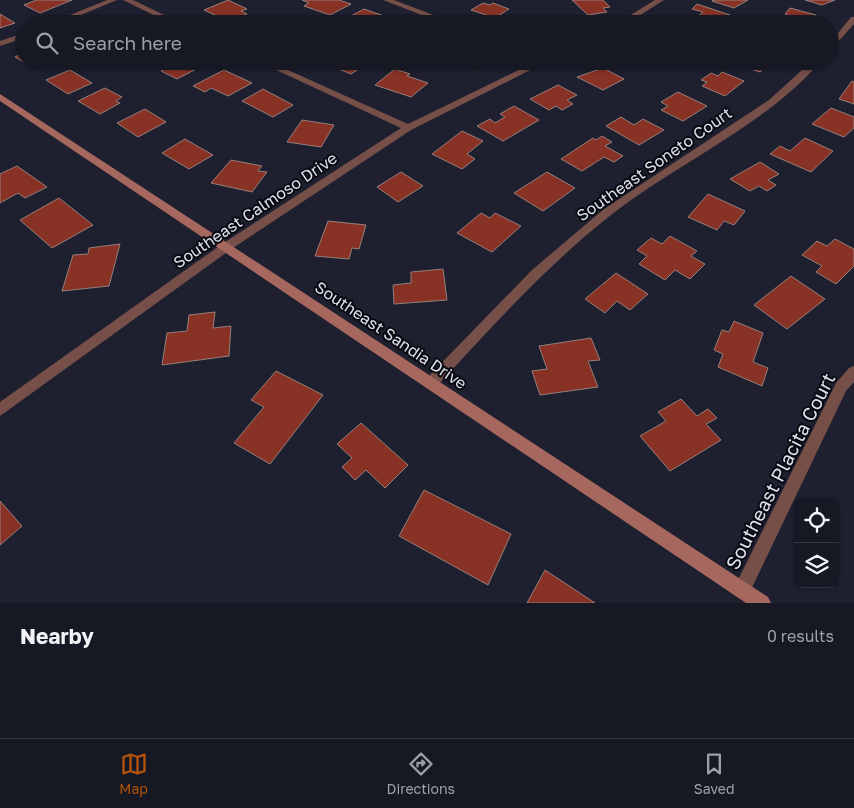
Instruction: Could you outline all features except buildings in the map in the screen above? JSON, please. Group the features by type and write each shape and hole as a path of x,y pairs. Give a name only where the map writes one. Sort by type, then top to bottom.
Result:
{"street":[{"path":"75,15 113,0"},
{"path":"127,0 160,15"},
{"path":"387,0 428,15"},
{"path":"634,15 657,0"},
{"path":"839,38 854,19"},
{"path":"0,44 15,38"},
{"path":"281,70 408,128"},
{"name":"Southeast Calmoso Drive","path":"0,410 226,247 408,128 526,70"},
{"name":"Southeast Soneto Court","path":"432,383 536,273 608,212 772,102 806,70"},
{"name":"Southeast Sandia Drive","path":"0,97 762,603"},
{"name":"Southeast Placita Court","path":"742,590 841,387 854,372"}]}
